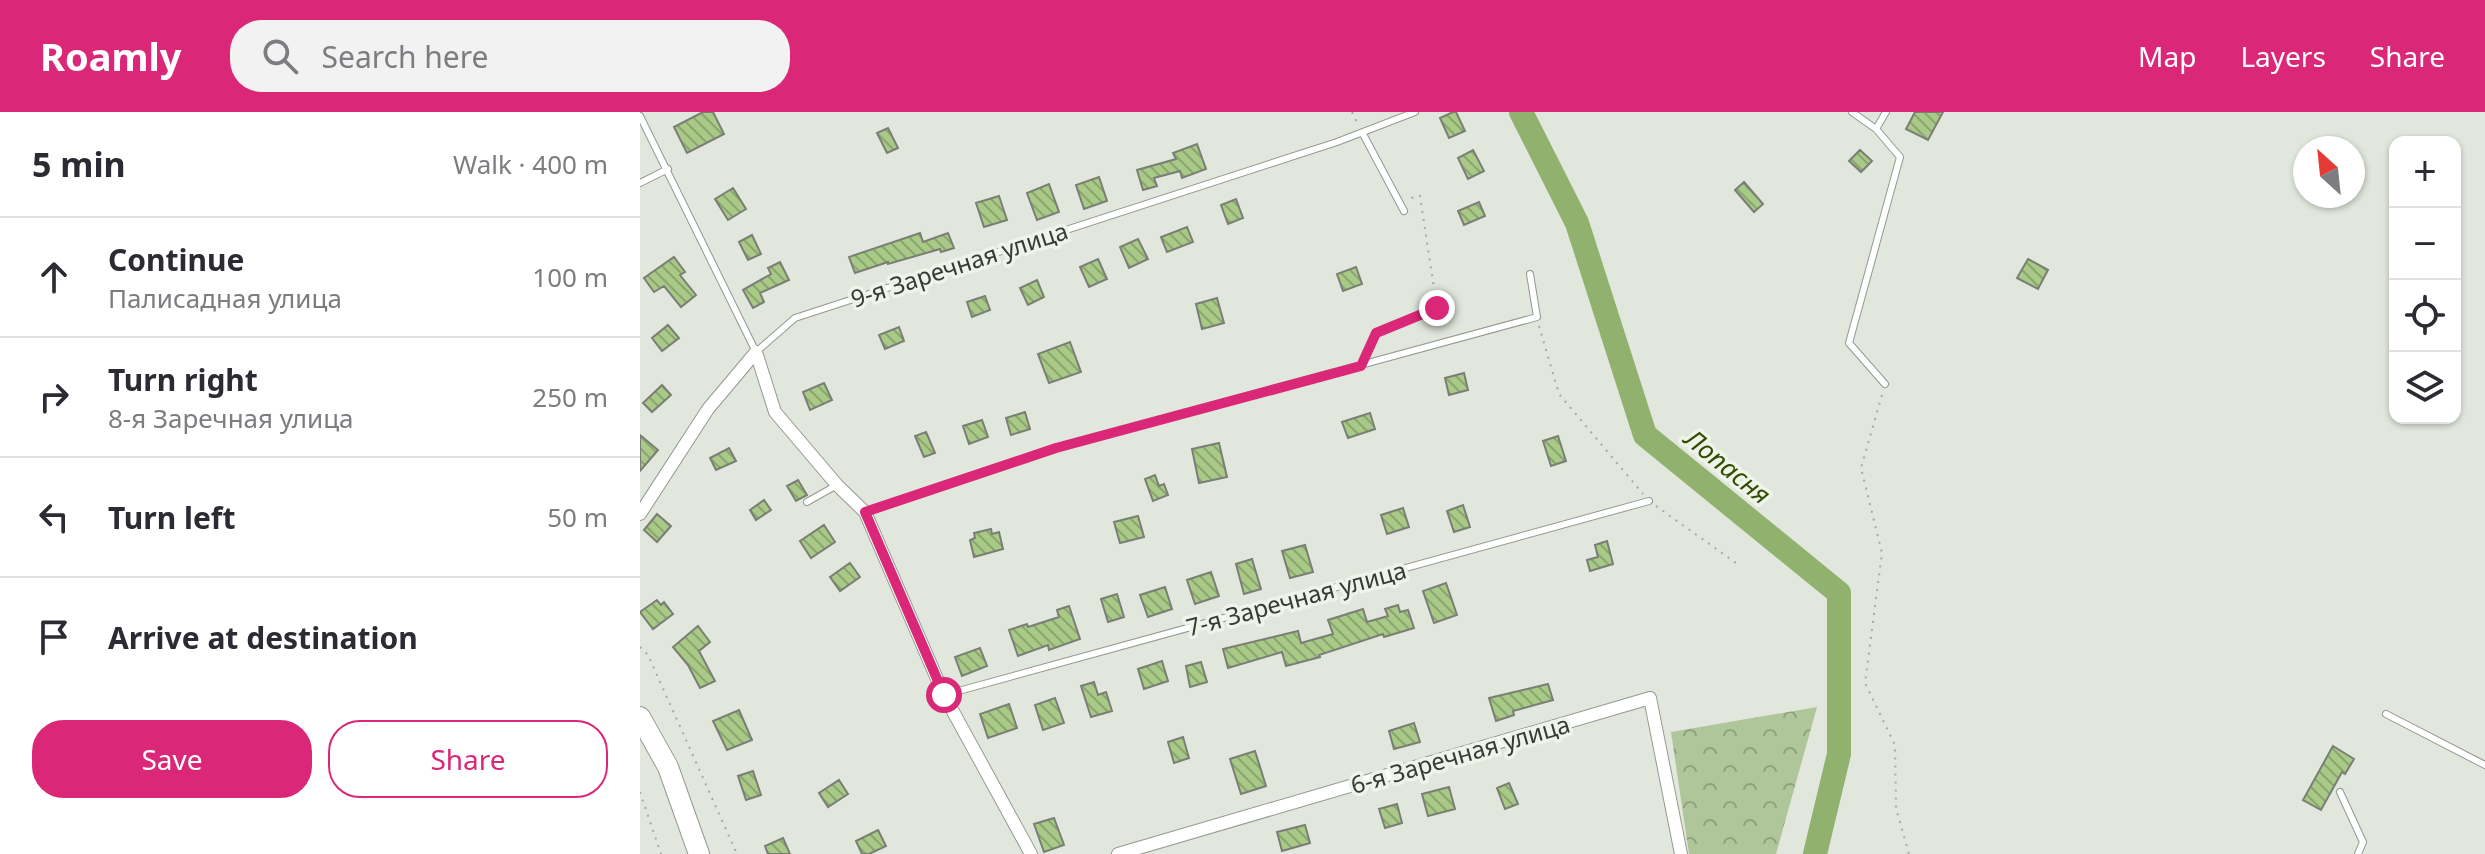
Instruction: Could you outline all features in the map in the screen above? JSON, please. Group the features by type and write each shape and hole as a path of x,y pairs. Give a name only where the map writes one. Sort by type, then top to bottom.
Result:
{"main road":[{"path":"640,717 668,767 699,854"}],"street":[{"path":"756,352 775,412 837,485 865,512 944,695 1031,854"},
{"name":"9-я Заречная улица","path":"640,514 708,409 756,352"},
{"name":"6-я Заречная улица","path":"1118,854 1650,698 1681,854"}],"lane":[{"name":"9-я Заречная улица","path":"756,352 795,318 1363,134 1415,112"},
{"path":"1852,112 1876,129 1900,157 1849,343 1885,384"},
{"path":"1876,129 1886,112"},
{"path":"640,116 756,352"},
{"path":"1363,134 1404,211"},
{"path":"640,183 668,169"},
{"path":"865,512 1056,448 1537,317 1530,274"},
{"path":"807,502 837,485"},
{"name":"7-я Заречная улица","path":"944,695 1649,501"},
{"path":"2386,714 2485,765"},
{"path":"2340,792 2363,842 2358,854"}],"path":[{"path":"1361,366 1376,333 1437,308 1420,196 1398,200"},
{"path":"1537,317 1559,394 1649,501 1736,563"},
{"path":"1885,384 1861,468 1882,553 1865,683 1895,745 1896,808 1909,854"},
{"path":"640,647 648,655 737,854"},
{"path":"640,792 661,854"}],"green space":[{"path":"1817,707 1776,854 1689,854 1671,732"}],"building":[{"path":"703,112 713,112 724,134 687,153 674,127"},
{"path":"1456,112 1465,131 1449,138 1440,118"},
{"path":"1915,112 1943,112 1928,140 1906,129"},
{"path":"888,128 898,148 887,153 877,133"},
{"path":"1197,144 1206,169 1182,178 1180,171 1154,178 1157,186 1143,190 1137,170 1176,159 1173,153"},
{"path":"1473,150 1484,171 1468,179 1458,158"},
{"path":"1860,150 1872,161 1861,172 1849,161"},
{"path":"1099,177 1107,201 1084,209 1076,185"},
{"path":"1744,182 1763,204 1754,212 1735,190"},
{"path":"1049,184 1059,212 1037,220 1027,193"},
{"path":"733,188 746,209 728,220 715,199"},
{"path":"999,196 1007,220 984,227 976,203"},
{"path":"1236,199 1243,218 1228,224 1221,205"},
{"path":"1479,202 1485,216 1464,225 1458,211"},
{"path":"1187,227 1193,242 1167,252 1161,237"},
{"path":"920,233 923,242 948,233 954,248 888,262 855,273 849,257"},
{"path":"752,235 761,254 748,260 739,242"},
{"path":"1138,239 1148,259 1129,268 1120,247"},
{"path":"674,257 685,272 680,275 696,295 681,307 664,286 654,292 644,278"},
{"path":"1098,259 1107,279 1089,287 1080,267"},
{"path":"2028,259 2048,270 2038,289 2017,278"},
{"path":"780,262 789,280 760,293 764,302 753,308 743,290 771,274 768,268"},
{"path":"1356,267 1362,284 1343,291 1337,274"},
{"path":"1037,280 1044,297 1028,305 1020,288"},
{"path":"985,296 990,310 972,317 967,302"},
{"path":"1217,298 1224,323 1202,329 1196,304"},
{"path":"668,325 679,338 662,351 652,338"},
{"path":"899,327 904,341 885,349 879,335"},
{"path":"1070,342 1081,372 1049,383 1038,354"},
{"path":"1464,373 1468,390 1449,395 1445,378"},
{"path":"824,383 832,400 810,410 803,392"},
{"path":"662,385 671,395 652,412 643,403"},
{"path":"1025,412 1030,429 1011,435 1006,418"},
{"path":"1370,413 1375,429 1348,438 1342,422"},
{"path":"982,420 988,437 969,444 963,426"},
{"path":"926,432 935,453 924,457 915,436"},
{"path":"640,435 658,450 640,471"},
{"path":"1558,436 1566,461 1551,466 1543,441"},
{"path":"1219,443 1227,477 1199,483 1192,449"},
{"path":"729,448 736,461 716,470 710,458"},
{"path":"1155,475 1159,486 1164,484 1168,495 1153,501 1145,479"},
{"path":"798,480 807,495 796,501 787,486"},
{"path":"764,500 771,510 756,520 750,510"},
{"path":"1463,505 1470,527 1454,532 1447,511"},
{"path":"1403,508 1409,527 1387,534 1381,515"},
{"path":"657,514 671,526 657,542 644,530"},
{"path":"1138,516 1144,537 1120,543 1114,522"},
{"path":"824,525 835,542 811,558 800,541"},
{"path":"991,529 992,534 999,532 1003,549 974,557 970,540 975,538 974,533"},
{"path":"1607,541 1613,564 1590,571 1587,560 1598,557 1595,545"},
{"path":"1305,545 1313,572 1290,578 1282,551"},
{"path":"1252,559 1261,589 1244,594 1236,564"},
{"path":"850,563 860,577 840,591 830,577"},
{"path":"1211,572 1219,596 1195,604 1187,580"},
{"path":"1446,583 1457,615 1434,623 1423,591"},
{"path":"1165,587 1172,609 1148,617 1140,595"},
{"path":"1117,594 1124,617 1108,622 1101,599"},
{"path":"657,600 661,605 664,602 673,614 653,629 640,612"},
{"path":"1398,605 1400,612 1408,610 1414,628 1384,637 1383,634 1286,666 1282,652 1228,668 1223,649 1298,631 1301,643 1333,634 1328,620 1363,609 1367,622 1388,616 1385,609"},
{"path":"1069,606 1080,639 1049,650 1048,645 1018,656 1009,630 1059,617 1057,610"},
{"path":"698,626 710,642 699,651 715,681 700,688 688,665 673,647"},
{"path":"980,648 987,666 962,676 955,657"},
{"path":"1162,661 1168,681 1144,689 1138,669"},
{"path":"1201,662 1207,682 1190,687 1186,666"},
{"path":"1094,682 1098,695 1106,692 1112,711 1091,717 1081,686"},
{"path":"1548,684 1553,700 1513,711 1514,715 1496,721 1489,698"},
{"path":"1055,698 1064,723 1043,730 1035,705"},
{"path":"1009,704 1017,728 988,738 980,714"},
{"path":"739,710 752,740 727,750 713,721"},
{"path":"1414,723 1420,742 1394,749 1389,731"},
{"path":"1183,737 1189,758 1174,763 1168,742"},
{"path":"2333,746 2354,759 2345,774 2342,772 2321,810 2303,800"},
{"path":"1255,751 1266,786 1241,794 1230,759"},
{"path":"753,771 761,795 746,800 738,776"},
{"path":"839,780 848,794 828,807 819,793"},
{"path":"1509,783 1518,804 1505,809 1497,788"},
{"path":"1449,787 1455,809 1428,816 1422,794"},
{"path":"1397,804 1402,823 1385,828 1379,809"},
{"path":"1054,818 1064,845 1044,852 1034,824"},
{"path":"1305,825 1310,843 1282,851 1277,832"},
{"path":"878,830 886,846 862,854 856,841"},
{"path":"783,838 790,854 768,854 765,846"}],"waterway":[{"name":"Лопасня","path":"1521,112 1577,223 1645,435 1839,593 1839,754 1815,854"}],"route":[{"path":"944,695 865,512 1056,448 1361,366 1376,333 1437,308"}]}
